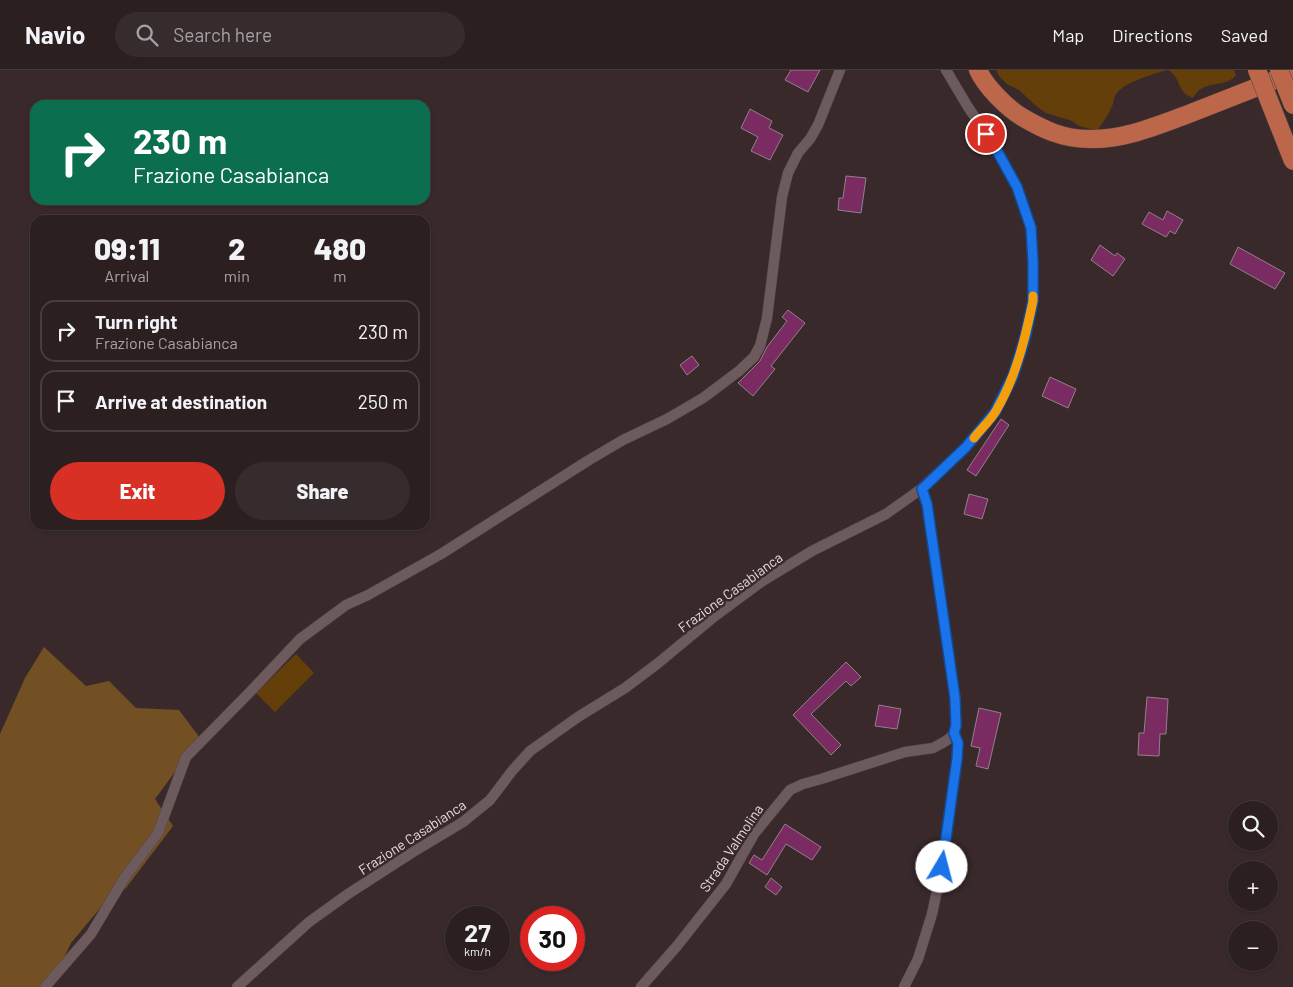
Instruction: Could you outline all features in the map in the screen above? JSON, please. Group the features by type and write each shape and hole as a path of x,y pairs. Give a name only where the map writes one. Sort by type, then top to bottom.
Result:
{"highway":[{"path":"978,70 981,77 1011,110 1041,128 1063,136 1089,140 1106,139 1155,126 1293,73"},
{"path":"1257,70 1293,160"},
{"path":"1279,70 1293,105"}],"street":[{"path":"45,987 91,934 126,877 158,833 186,757 300,639 346,605 368,595 441,554 622,440 667,419 703,398 739,371 754,357 760,346 766,318 782,197 788,173 798,153 810,139 818,125 840,70"},
{"name":"Frazione Casabianca","path":"237,987 309,922 348,894 463,822 490,800 530,751 578,717 626,688 761,582 812,551 886,514 922,489 966,447 995,412 1013,376 1025,338 1033,301 1031,228 1017,187 995,147 946,70"},
{"path":"904,987 918,959 932,914 942,867 958,743 954,733 956,726 955,698 927,504 922,489"},
{"name":"Strada Valmolina","path":"641,987 677,946 726,884 754,834 790,790 803,784 905,752 933,748 950,738 954,733"}],"shaded area":[{"path":"996,70 1166,70 1131,83 1119,91 1110,111 1097,131 1046,113 1019,90 1007,84"},
{"path":"1168,70 1234,70 1236,75 1223,83 1202,88 1193,98 1181,89 1175,77"},
{"path":"44,647 86,686 109,681 136,708 179,710 200,738 155,799 173,826 126,888 106,901 71,943 50,987 0,987 0,734 25,678"},
{"path":"296,654 314,673 275,712 256,693"}],"building":[{"path":"791,70 820,70 808,92 785,80"},
{"path":"750,109 772,121 769,128 783,135 770,160 751,151 758,137 741,128"},
{"path":"846,176 866,178 861,213 838,210 839,198 843,198"},
{"path":"1167,211 1183,220 1175,234 1170,231 1166,237 1142,224 1149,212 1163,220"},
{"path":"1100,245 1115,256 1117,253 1125,259 1113,276 1091,260"},
{"path":"1238,247 1285,273 1275,289 1230,264"},
{"path":"788,310 805,323 771,366 775,369 753,396 738,383 760,361 767,347 787,321 782,317"},
{"path":"692,356 699,365 687,375 680,365"},
{"path":"1050,377 1076,389 1068,408 1042,396"},
{"path":"1001,419 1009,425 976,476 967,470"},
{"path":"969,494 988,499 982,519 964,514"},
{"path":"846,662 861,677 851,686 846,681 811,714 841,745 831,755 793,715"},
{"path":"1147,697 1168,699 1166,734 1160,734 1159,756 1138,755 1139,733 1144,733"},
{"path":"879,705 901,709 897,729 875,726"},
{"path":"979,708 1001,713 988,769 976,766 980,748 971,746"},
{"path":"785,824 821,847 812,860 786,844 767,875 749,863 754,855 762,860"},
{"path":"771,878 782,887 776,895 765,887"}],"slow traffic":[{"path":"974,438 995,412 1013,376 1025,338 1033,296"}],"route":[{"path":"942,867 958,743 954,733 956,726 955,698 948,643 927,504 922,489 966,447 995,412 1013,376 1025,338 1033,301 1031,228 1017,187 986,134"}]}
